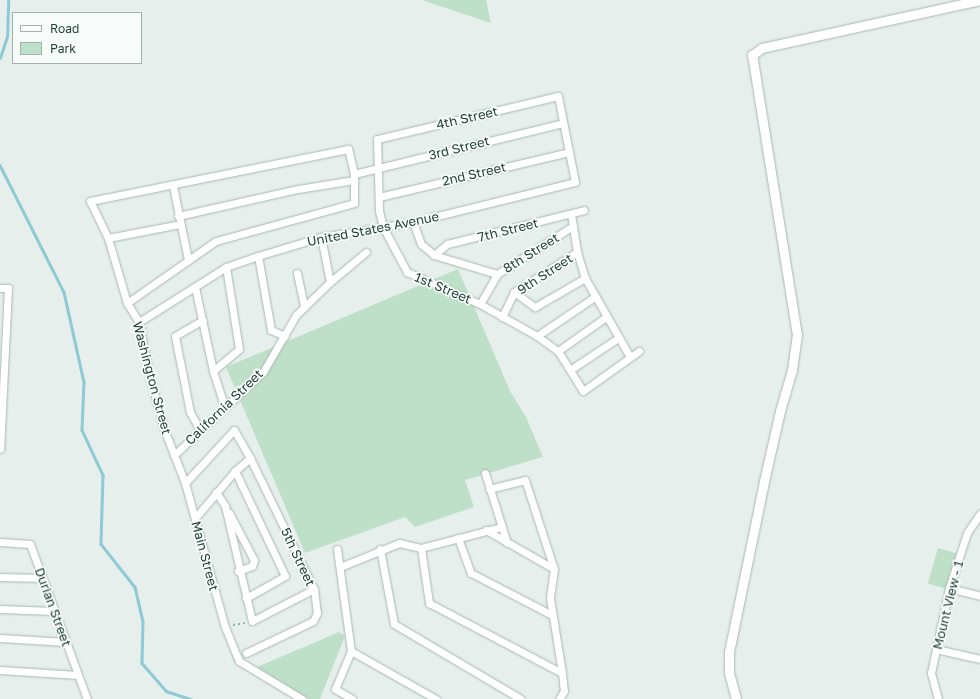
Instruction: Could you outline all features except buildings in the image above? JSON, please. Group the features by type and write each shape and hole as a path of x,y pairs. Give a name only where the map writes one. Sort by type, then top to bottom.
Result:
{"street":[{"path":"736,699 729,672 729,652 764,481 780,411 792,370 796,334 752,55 762,48 980,0"},
{"name":"4th Street","path":"377,139 558,96 563,122"},
{"path":"563,122 569,152"},
{"name":"3rd Street","path":"354,177 377,168 563,122"},
{"name":"1st Street","path":"377,139 377,168 383,227 407,272 480,304 537,336 558,351 583,391 630,357"},
{"path":"127,303 216,241 354,203 354,177 348,149 173,186 188,260"},
{"name":"United States Avenue","path":"139,322 226,267 258,256 321,237 413,222 576,182 569,152"},
{"name":"2nd Street","path":"379,197 569,152"},
{"path":"178,216 354,177"},
{"name":"Washington Street","path":"173,186 90,201 108,238 127,303 139,322 148,370 164,429 174,455"},
{"name":"7th Street","path":"434,255 446,244 584,210"},
{"path":"571,214 578,252 585,278 630,357 639,351"},
{"path":"413,222 421,244 434,255 497,274"},
{"path":"108,238 180,224"},
{"name":"8th Street","path":"480,304 497,274 573,226"},
{"path":"321,237 330,282"},
{"name":"California Street","path":"174,455 263,372 284,336 304,307 330,282 366,252"},
{"name":"9th Street","path":"502,317 514,292 578,252"},
{"path":"258,256 271,330 284,336"},
{"path":"213,371 239,348 226,267"},
{"path":"297,273 304,307"},
{"path":"514,292 535,307 585,278"},
{"path":"196,287 213,371 224,408"},
{"path":"0,288 8,288 0,449"},
{"path":"537,336 596,296"},
{"path":"558,351 606,317"},
{"path":"200,430 190,412 175,336 203,320"},
{"path":"570,370 618,338"},
{"name":"5th Street","path":"185,483 234,430 250,458 314,589 317,613 313,621 246,653"},
{"name":"Main Street","path":"174,455 185,483 225,627 237,656 240,661 302,699"},
{"path":"195,518 235,471 250,458"},
{"path":"235,471 285,576 246,598"},
{"path":"485,473 507,543"},
{"path":"489,489 525,480 554,569 550,598 564,691 559,699"},
{"path":"216,492 226,506 254,560 252,566 238,571"},
{"path":"226,506 238,571 252,621 314,589"},
{"name":"Mount View - 1","path":"938,699 931,673 949,588 967,533 980,514"},
{"path":"340,567 380,549 399,543 421,548 501,527"},
{"path":"486,530 554,569"},
{"path":"458,538 471,573 552,616"},
{"name":"Durian Street","path":"0,542 30,544 87,699"},
{"path":"421,548 429,603 562,673"},
{"path":"337,549 351,651 334,689 352,699"},
{"path":"380,549 394,624 521,699"},
{"path":"0,576 42,578"},
{"path":"949,588 980,596"},
{"path":"0,609 54,611"},
{"path":"0,638 66,642"},
{"path":"936,649 980,659"},
{"path":"351,651 436,699"},
{"path":"0,670 78,675"}],"path":[{"path":"225,627 252,621"}],"green space":[{"path":"422,0 486,0 491,23"},
{"path":"458,269 510,391 526,417 543,457 465,480 474,507 415,527 405,517 305,553 226,367"},
{"path":"938,548 956,553 946,589 928,584"},
{"path":"339,632 345,636 320,699 308,699 257,667"}],"waterway":[{"path":"0,58 7,37 8,0"},
{"path":"0,165 64,292 84,382 82,430 103,475 101,544 135,587 143,621 142,663 166,691 191,699"}]}
